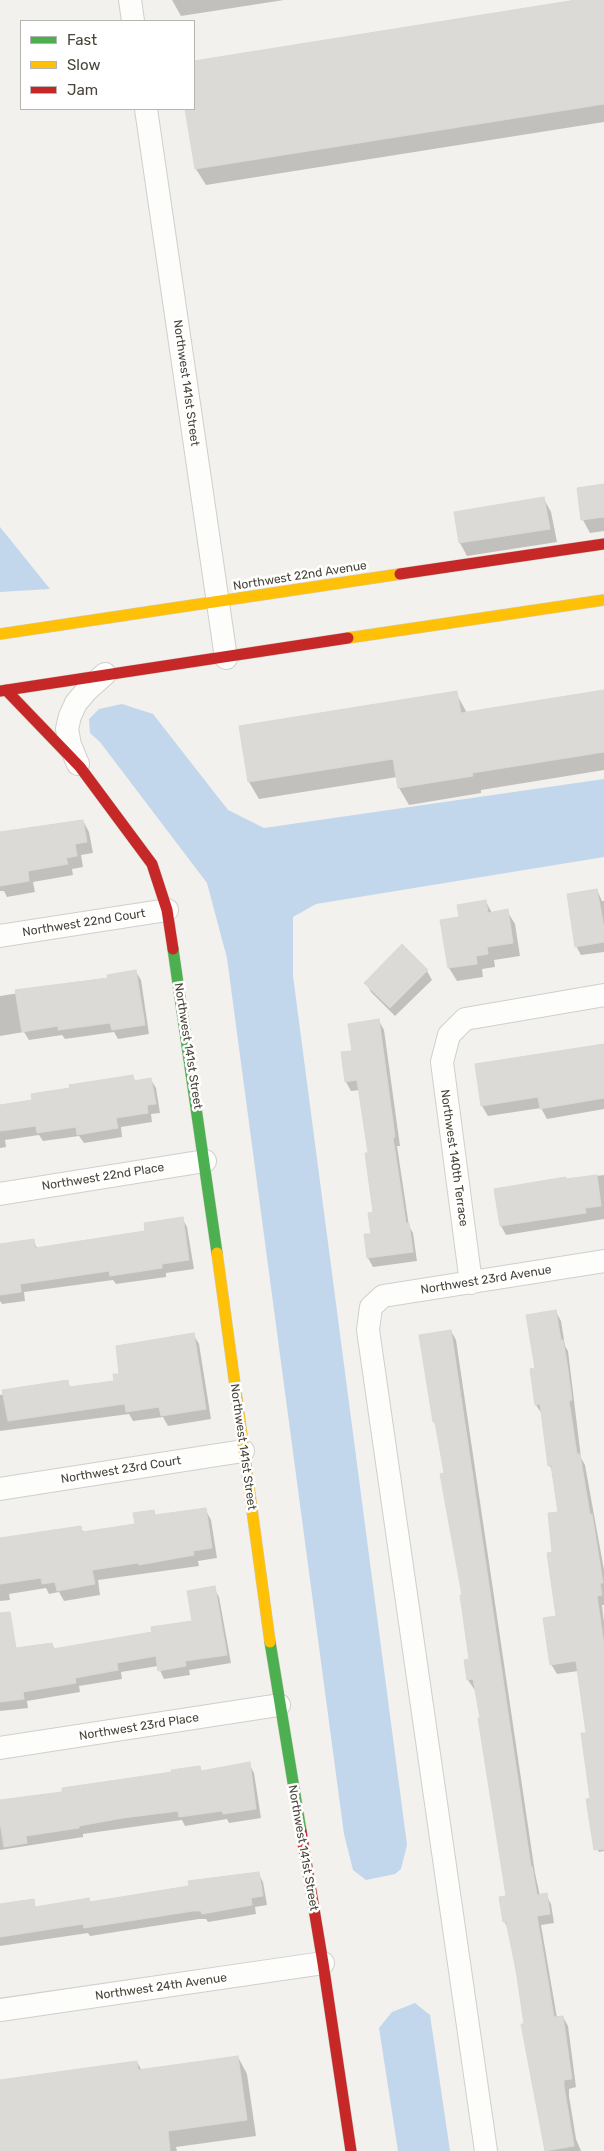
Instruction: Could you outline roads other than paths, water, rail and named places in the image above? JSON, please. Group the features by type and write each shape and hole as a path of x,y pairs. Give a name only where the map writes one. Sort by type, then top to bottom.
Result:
{"street":[{"path":"130,0 133,20"},
{"name":"Northwest 141st Street","path":"146,110 226,658"},
{"name":"Northwest 22nd Avenue","path":"0,634 604,544"},
{"path":"3,690 604,600"},
{"name":"Northwest 141st Street","path":"80,767 70,746 67,729 70,716 76,703 87,690 106,674"},
{"name":"Northwest 141st Street","path":"3,690 80,767 152,864 167,910 205,1161 279,1705 323,1963 351,2151"},
{"name":"Northwest 22nd Court","path":"0,936 167,910"},
{"name":"Northwest 140th Terrace","path":"471,1283 442,1062 449,1035 465,1019 604,995"},
{"name":"Northwest 22nd Place","path":"0,1194 205,1161"},
{"name":"Northwest 23rd Avenue","path":"486,2151 368,1330 371,1307 383,1296 604,1261"},
{"name":"Northwest 23rd Court","path":"0,1489 243,1451"},
{"name":"Northwest 23rd Place","path":"0,1748 279,1705"},
{"name":"Northwest 24th Avenue","path":"0,2010 323,1963"}],"water":[{"path":"0,527 50,589 0,592"},
{"path":"122,704 153,714 228,810 264,828 604,779 604,857 316,904 293,917 293,976 407,1845 401,1869 395,1874 366,1880 353,1870 344,1834 227,958 207,883 100,742 90,733 89,719 99,709"},
{"path":"415,2003 430,2015 450,2151 398,2151 379,2028 392,2012"}]}
